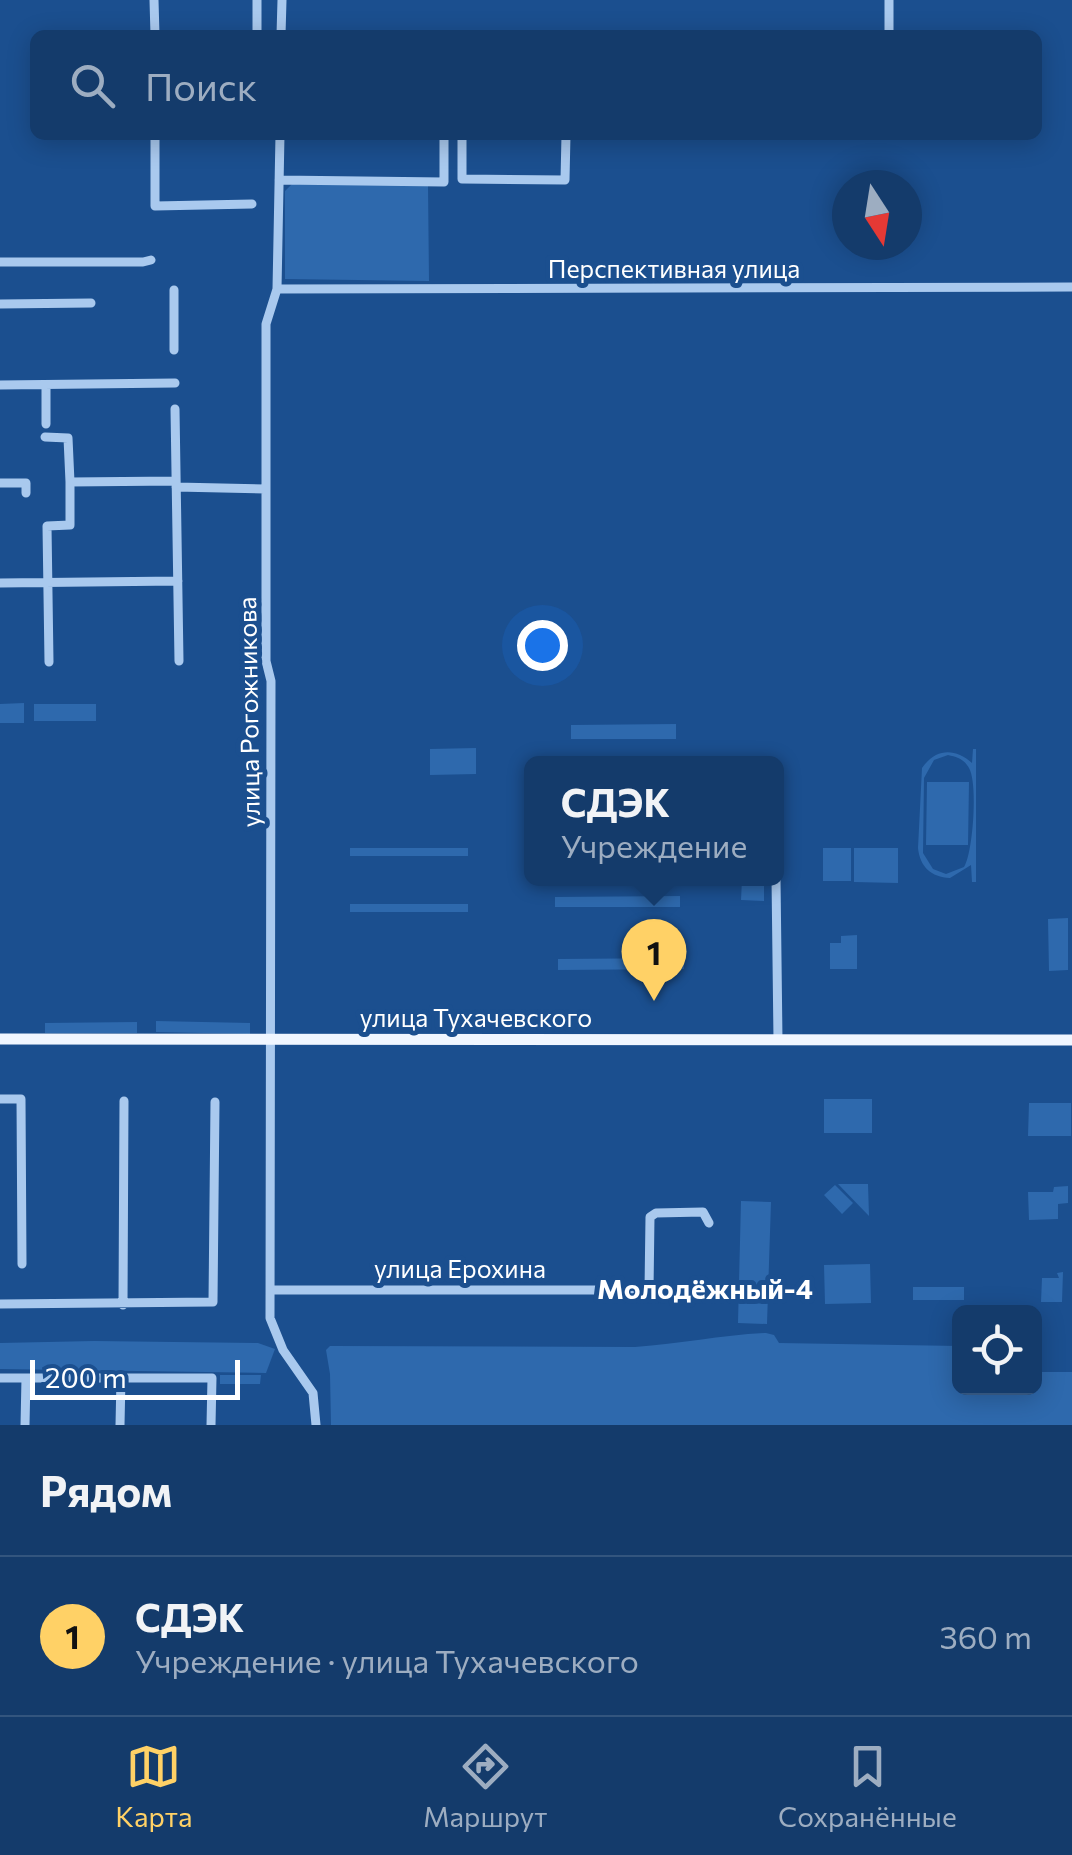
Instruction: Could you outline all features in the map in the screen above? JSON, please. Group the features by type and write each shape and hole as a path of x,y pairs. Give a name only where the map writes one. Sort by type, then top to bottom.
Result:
{"main road":[{"name":"улица Тухачевского","path":"0,1038 1072,1040"}],"street":[{"path":"154,0 154,30"},
{"path":"257,0 257,30"},
{"path":"281,30 282,0"},
{"path":"889,0 889,30"},
{"path":"155,140 155,206 252,204"},
{"name":"улица Рогожникова","path":"280,140 277,289 266,324 266,661 271,681 270,1318 283,1350 313,1393 316,1425"},
{"path":"280,180 444,182 444,140"},
{"path":"462,140 462,179 565,180 566,140"},
{"path":"0,262 151,260"},
{"name":"Перспективная улица","path":"277,289 1072,287"},
{"path":"174,290 174,350"},
{"path":"0,304 90,303"},
{"path":"0,385 175,383"},
{"path":"46,384 46,424"},
{"path":"175,409 178,661"},
{"path":"46,436 68,438 70,482 70,525 48,526 49,662"},
{"path":"70,482 265,490"},
{"path":"0,484 26,483 26,493"},
{"path":"0,584 178,581"},
{"path":"776,886 778,1040"},
{"path":"0,1099 21,1099 22,1264"},
{"path":"122,1305 124,1101"},
{"path":"0,1304 213,1302 216,1102"},
{"name":"улица Ерохина","path":"270,1290 649,1290 650,1218 656,1213 703,1212 709,1223"},
{"path":"0,1378 212,1378 212,1425"},
{"path":"25,1425 26,1378"},
{"path":"120,1425 121,1378"}],"shaded area":[{"path":"292,184 428,185 429,281 285,279 285,191"},
{"path":"24,703 24,723 0,723 0,704"},
{"path":"34,704 96,704 96,721 34,721"},
{"path":"676,724 676,739 571,739 571,725"},
{"path":"476,748 476,774 430,775 430,749"},
{"path":"976,749 976,882 972,882 971,865 950,878 937,876 924,866 918,848 922,768 933,757 946,752 972,763","holes":["948,755 963,760 969,768 973,818 964,867 946,874 933,869 923,853 924,778 934,760"]},
{"path":"927,782 969,782 968,845 926,845"},
{"path":"350,848 468,848 468,856 350,856"},
{"path":"823,848 851,848 851,881 823,881"},
{"path":"854,848 898,848 898,883 854,882"},
{"path":"742,886 764,886 764,901 741,900"},
{"path":"680,896 680,907 555,907 555,897"},
{"path":"350,904 468,904 468,912 350,912"},
{"path":"1068,918 1068,970 1049,971 1048,919"},
{"path":"857,935 857,969 830,969 830,943 841,943 841,936"},
{"path":"684,958 684,969 558,970 558,959"},
{"path":"156,1021 250,1023 250,1034 156,1032"},
{"path":"137,1022 137,1033 45,1033 45,1023"},
{"path":"824,1099 872,1099 872,1133 824,1133"},
{"path":"1029,1103 1071,1103 1071,1136 1028,1136"},
{"path":"838,1184 868,1184 869,1216"},
{"path":"835,1185 853,1203 842,1214 824,1195"},
{"path":"1068,1186 1068,1203 1058,1204 1058,1219 1029,1220 1028,1192 1053,1192 1054,1187"},
{"path":"741,1201 771,1202 767,1324 738,1323"},
{"path":"870,1264 871,1303 825,1304 824,1265"},
{"path":"1063,1272 1062,1302 1041,1302 1042,1278 1059,1278 1057,1273"},
{"path":"913,1287 964,1287 964,1300 913,1300"},
{"path":"766,1333 774,1335 779,1343 952,1346 952,1395 1042,1395 1042,1372 1072,1372 1072,1425 331,1425 326,1350 330,1346 635,1347"},
{"path":"0,1343 258,1343 275,1349 266,1373 0,1369"},
{"path":"220,1375 261,1375 260,1384 220,1384"}],"place":[{"name":"СДЭК","path":"654,1001"}],"district":[{"name":"Молодёжный-4","path":"705,1289"}]}
